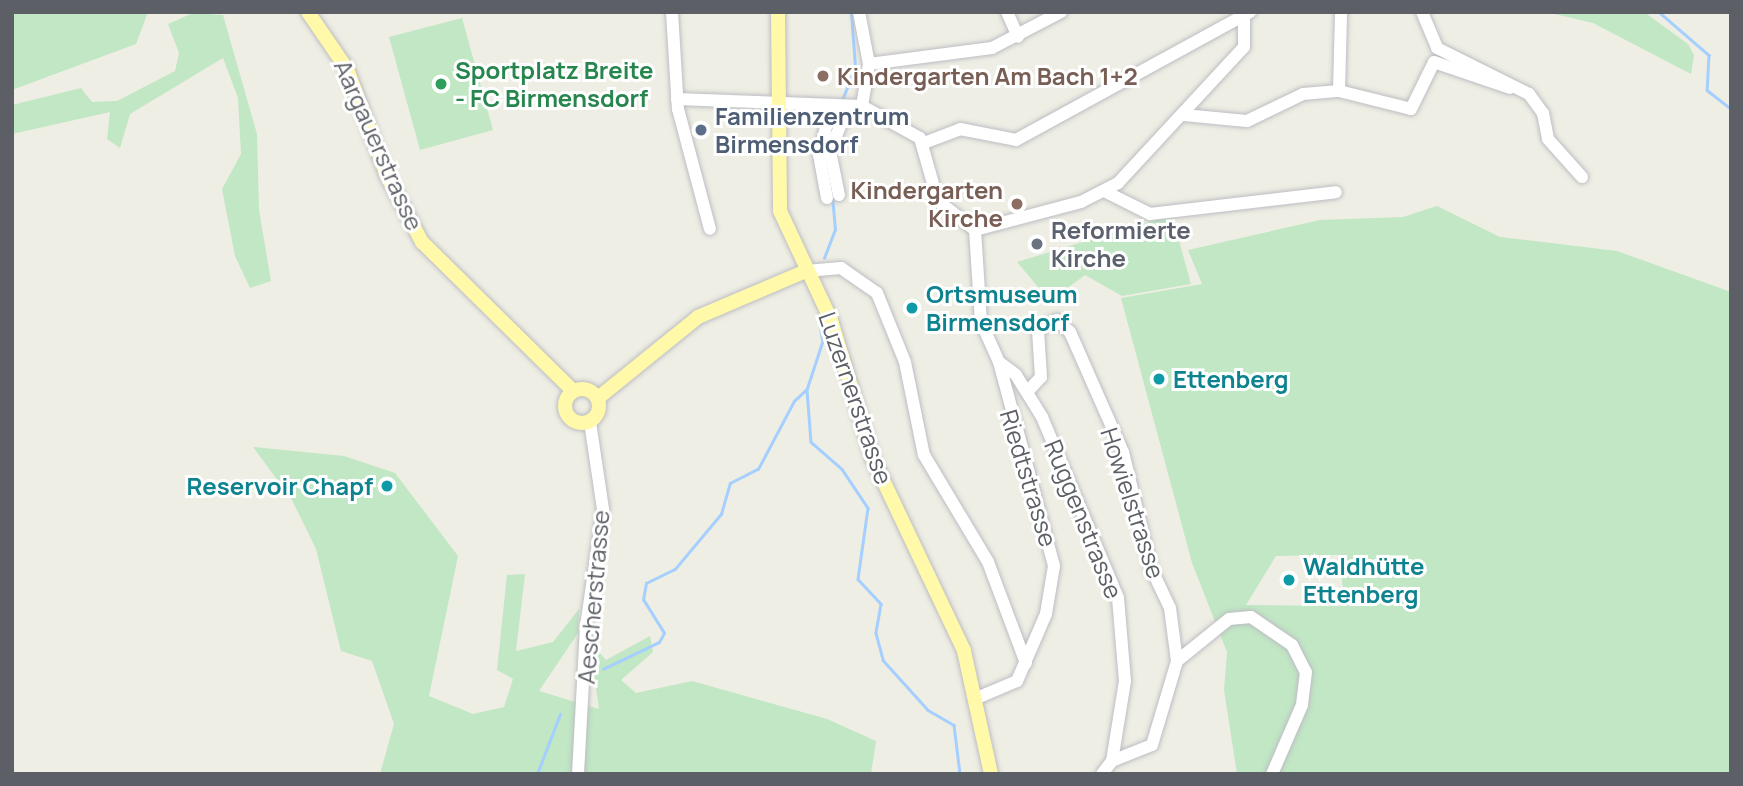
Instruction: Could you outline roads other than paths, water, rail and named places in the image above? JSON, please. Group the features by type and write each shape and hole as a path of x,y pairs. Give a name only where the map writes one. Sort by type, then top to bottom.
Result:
{"main road":[{"name":"Aargauerstrasse","path":"308,12 347,69 387,176 422,242 573,391"},
{"name":"Luzernerstrasse","path":"778,12 776,100 779,203 844,356 873,459 955,627 977,698 990,774"},
{"path":"598,398 698,317 806,271"},
{"path":"587,390 598,398 598,412 590,422 568,416 565,402 573,391 587,390"}],"street":[{"path":"672,12 677,99 710,229"},
{"path":"859,12 869,64 862,106"},
{"path":"1007,12 1018,37"},
{"path":"869,64 953,57 1018,37 1060,12"},
{"path":"1339,90 1341,12"},
{"path":"1422,12 1437,48 1529,94 1544,113 1548,139 1582,177"},
{"path":"677,99 776,100 839,108 862,106 924,143 938,201 975,230 1106,192 1184,115 1244,47 1247,14"},
{"path":"924,143 960,129 1016,140 1247,14"},
{"path":"1184,115 1247,121 1303,94 1339,90 1397,109 1414,105 1434,62 1510,88"},
{"path":"833,196 830,150 839,108"},
{"path":"1106,192 1150,214 1336,192"},
{"name":"Riedtstrasse","path":"975,230 976,297 999,362 1054,566 1046,614 1026,663 1006,690 977,698"},
{"path":"806,271 841,268 877,293 905,362 924,455 988,562 1026,663"},
{"name":"Howielstrasse","path":"1028,391 1041,377 1038,330 1056,320 1070,332 1123,452 1151,568 1173,618 1177,661"},
{"name":"Ruggenstrasse","path":"999,362 1028,391 1118,598 1125,681 1112,761 1102,774"},
{"name":"Aescherstrasse","path":"578,774 586,626 603,509 590,422"},
{"path":"1112,761 1153,745 1177,661 1241,616 1261,620 1292,645 1306,672 1305,693 1272,774"}],"waterway":[{"path":"842,100 855,67 851,12"},
{"path":"1659,12 1709,55 1707,90 1731,109"},
{"path":"824,258 835,230 832,197"},
{"path":"818,316 823,341 807,390 811,442 842,469 868,508 858,579 881,604 876,633 883,660 928,710 954,725 960,774"},
{"path":"603,669 659,642 664,633 643,600 646,583 675,569 721,514 730,483 758,469 794,401 806,390"},
{"path":"537,774 560,714"}],"place":[{"name":"Kindergarten Am Bach 1+2","path":"823,76"},
{"name":"Sportplatz Breite - FC Birmensdorf","path":"441,84"},
{"name":"Familienzentrum Birmensdorf","path":"701,130"},
{"name":"Kindergarten Kirche","path":"1017,204"},
{"name":"Reformierte Kirche","path":"1037,244"},
{"name":"Ortsmuseum Birmensdorf","path":"912,308"},
{"name":"Ettenberg","path":"1159,379"},
{"name":"Reservoir Chapf","path":"387,486"},
{"name":"Waldhütte Ettenberg","path":"1289,580"}]}
